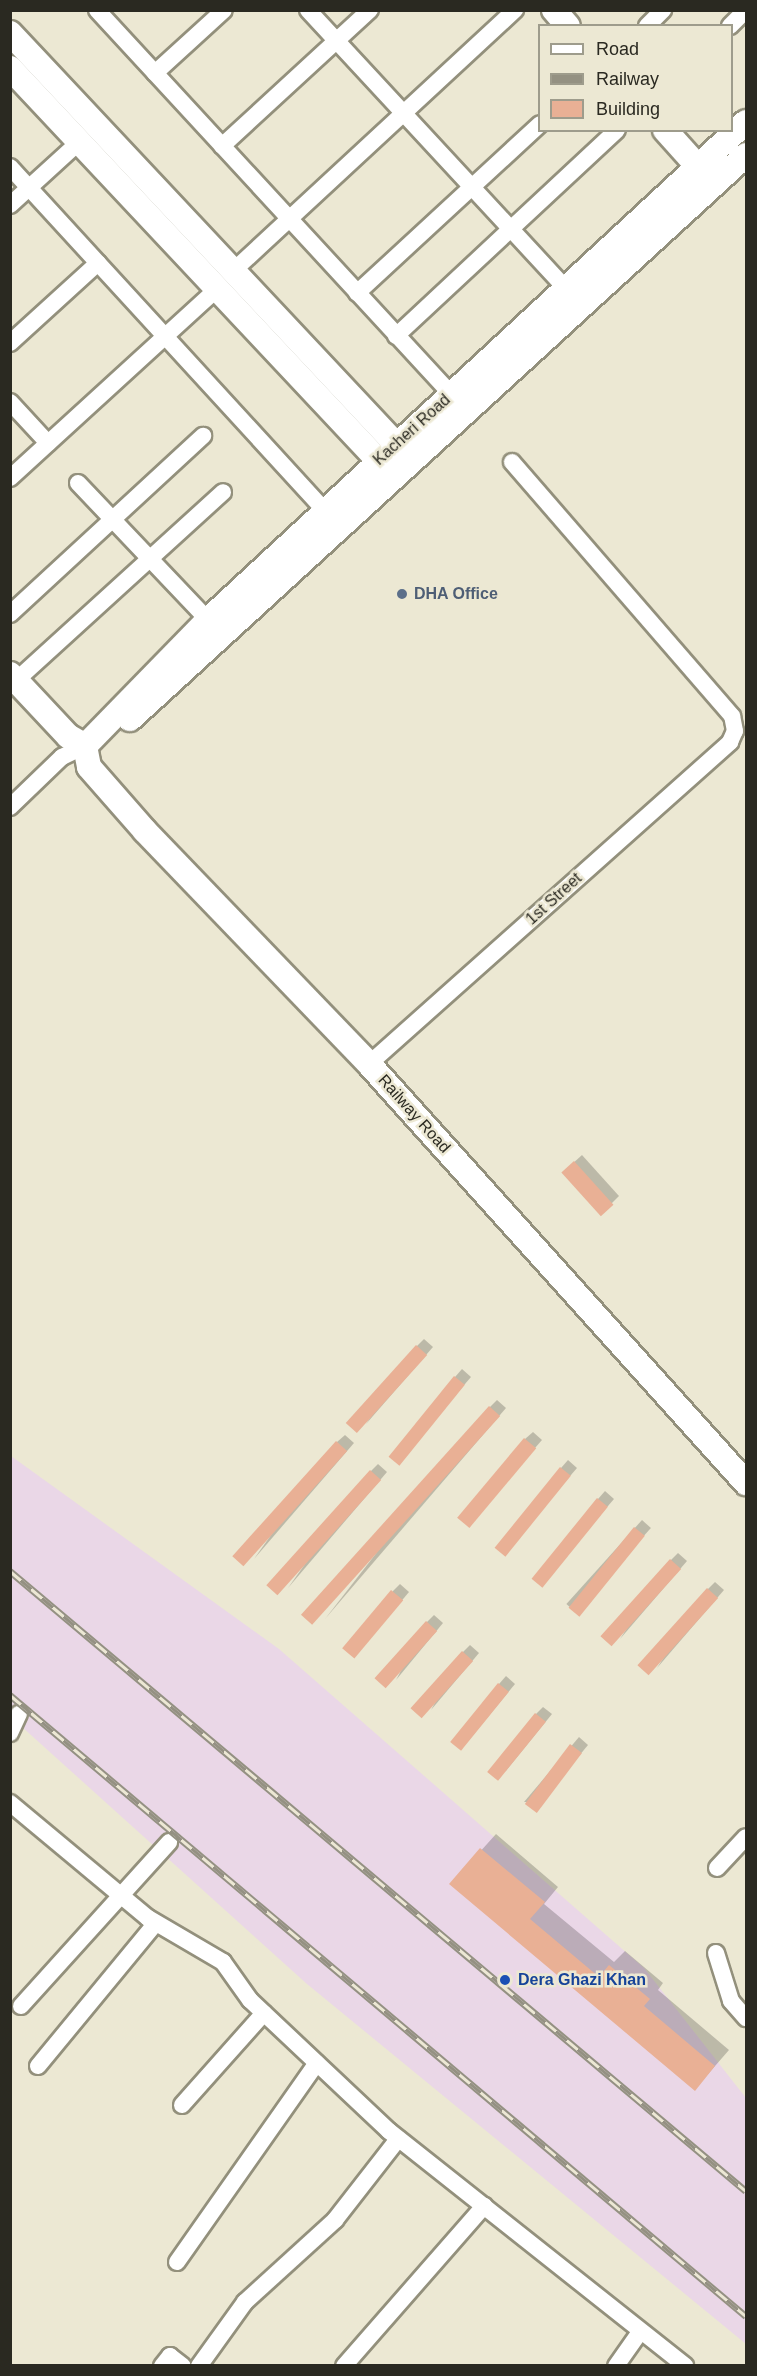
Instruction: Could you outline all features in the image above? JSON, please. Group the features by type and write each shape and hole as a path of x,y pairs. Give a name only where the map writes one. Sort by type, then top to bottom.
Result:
{"main road":[{"path":"554,10 566,24"},
{"path":"10,33 386,469"},
{"path":"10,68 80,142 404,453"},
{"name":"Kacheri Road","path":"404,453 452,395 747,122"},
{"path":"667,132 714,184"},
{"name":"Kacheri Road","path":"85,746 111,736 386,469 747,155"},
{"name":"Kacheri Road","path":"85,746 208,620 326,512 386,469"},
{"path":"13,680 68,736 85,746"},
{"name":"Railway Road","path":"85,746 90,767 121,805 369,1064 747,1483"}],"street":[{"path":"97,10 452,395"},
{"path":"155,73 224,10"},
{"path":"308,10 509,231 565,288"},
{"path":"222,146 370,10"},
{"path":"10,478 515,10"},
{"path":"649,24 663,10"},
{"path":"732,24 746,10"},
{"path":"357,293 538,126"},
{"path":"396,336 615,132"},
{"path":"10,205 80,142"},
{"path":"10,167 326,512"},
{"path":"10,343 98,263"},
{"path":"10,402 48,443"},
{"path":"10,614 203,436"},
{"name":"1st Street","path":"369,1064 730,742 735,731 732,716 512,462"},
{"path":"78,483 148,562 208,620"},
{"path":"13,680 148,562 223,492"},
{"name":"Kacheri Road","path":"10,807 62,758 85,746"},
{"path":"10,1733 18,1714"},
{"path":"10,1803 156,1923 223,1962 264,2013 398,2139 685,2366"},
{"path":"717,1868 747,1837"},
{"path":"21,2006 169,1842"},
{"path":"38,2066 156,1923"},
{"path":"716,1953 730,2001 747,2018"},
{"path":"182,2105 264,2013"},
{"path":"177,2262 317,2063"},
{"path":"199,2366 245,2302 335,2220 398,2139"},
{"path":"344,2366 484,2206"},
{"path":"616,2366 640,2332"},
{"path":"162,2366 170,2356 183,2366"}],"shaded area":[{"path":"11,1456 279,1649 644,1968 746,2098 746,2344 307,1984 11,1717"}],"building":[{"path":"574,1161 613,1205 601,1216 561,1172"},
{"path":"416,1345 427,1355 357,1433 346,1423"},
{"path":"454,1376 465,1385 399,1466 389,1457"},
{"path":"489,1406 500,1416 312,1625 301,1615"},
{"path":"524,1438 536,1448 469,1528 457,1518"},
{"path":"336,1441 347,1451 243,1566 232,1556"},
{"path":"560,1467 571,1476 505,1557 495,1548"},
{"path":"370,1470 381,1480 277,1595 266,1585"},
{"path":"597,1498 608,1507 542,1588 532,1579"},
{"path":"634,1527 645,1536 579,1617 569,1608"},
{"path":"670,1559 681,1569 612,1646 600,1636"},
{"path":"707,1588 718,1598 649,1675 637,1665"},
{"path":"391,1590 403,1600 354,1659 342,1648"},
{"path":"426,1621 437,1631 386,1688 374,1678"},
{"path":"462,1651 473,1661 422,1718 410,1708"},
{"path":"498,1683 509,1692 461,1751 450,1742"},
{"path":"535,1713 546,1722 498,1781 487,1772"},
{"path":"570,1744 582,1753 537,1813 525,1804"},
{"path":"480,1848 545,1902 530,1919 599,1977 609,1965 650,1999 644,2006 715,2066 695,2091 449,1884"}],"railway":[{"path":"10,1571 746,2191"},
{"path":"10,1695 746,2316"}],"place":[{"name":"DHA Office","path":"402,594"},
{"name":"Dera Ghazi Khan","path":"505,1980"}]}
